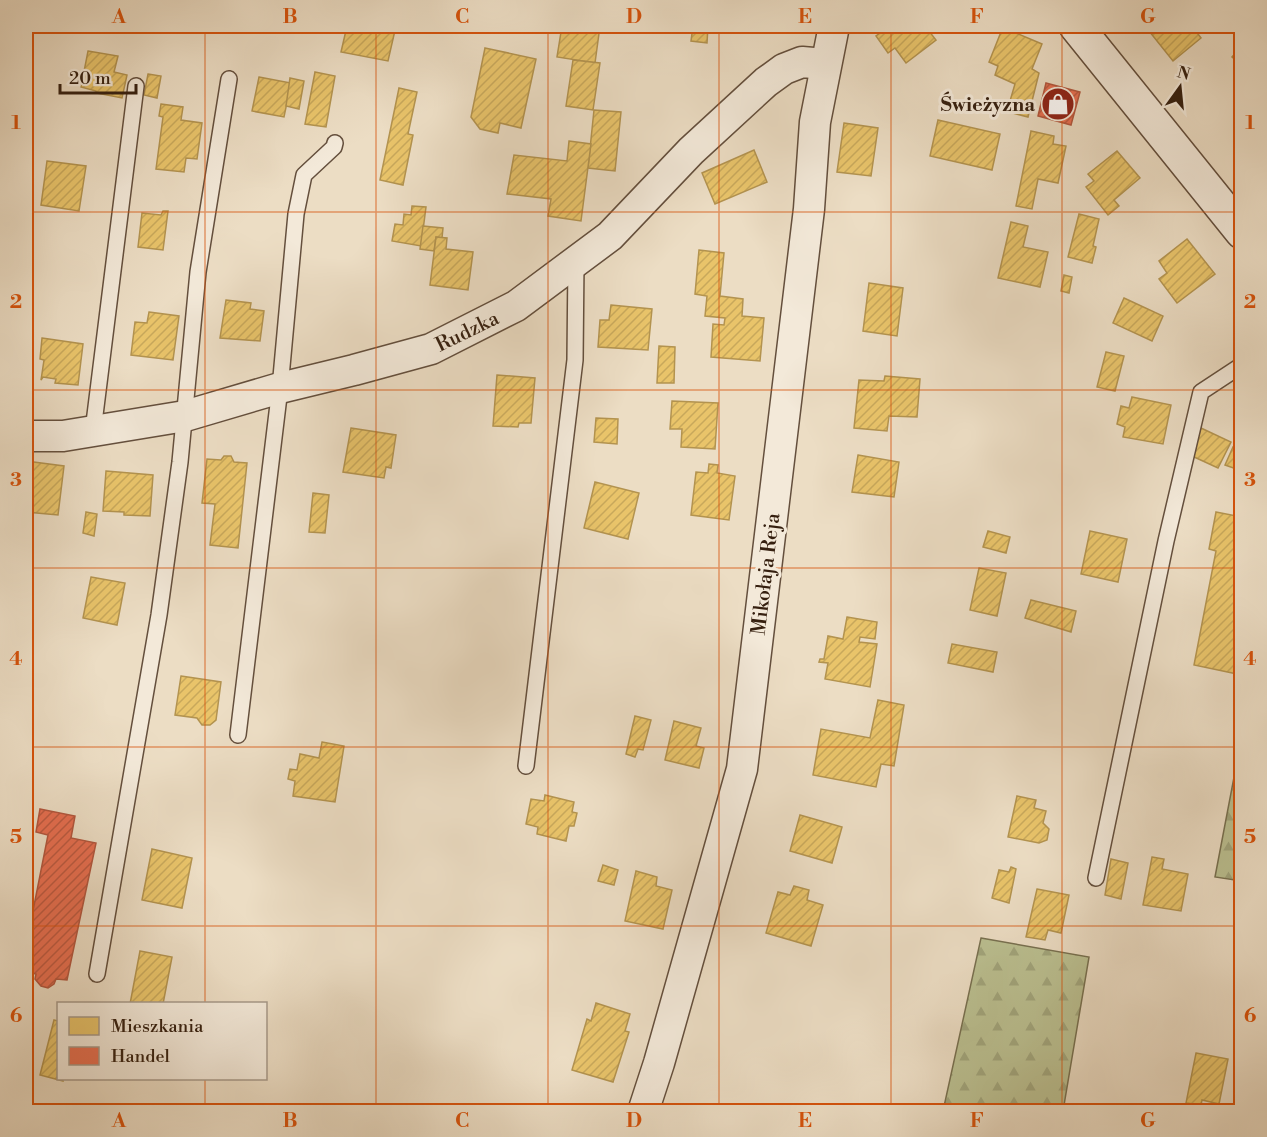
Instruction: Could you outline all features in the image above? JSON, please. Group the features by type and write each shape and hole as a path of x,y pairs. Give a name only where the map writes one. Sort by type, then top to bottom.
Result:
{"street":[{"name":"Mikołaja Reja","path":"643,1112 742,769 809,209 815,122 834,26"},
{"path":"1076,26 1242,232"},
{"name":"Rudzka","path":"26,436 63,436 185,416 280,388 431,349 516,306 610,236 691,151 766,82 784,69 802,62 825,64"}],"lane":[{"path":"97,974 159,615 185,416 198,272 229,79"},
{"path":"93,431 136,86"},
{"path":"238,735 280,388 296,214 304,176 334,147 335,143"},
{"path":"526,766 575,360 576,261"},
{"path":"1096,878 1166,541 1202,392 1242,365"}],"green space":[{"path":"1239,751 1242,752 1241,881 1215,877"},
{"path":"981,938 1089,957 1063,1111 943,1111"}],"building: Mieszkania":[{"path":"116,26 142,26 140,31"},
{"path":"347,26 396,26 388,61 341,52"},
{"path":"562,26 600,26 595,63 557,57"},
{"path":"693,26 708,26 707,43 691,41"},
{"path":"890,26 925,26 936,40 906,63 895,48 888,53 876,36"},
{"path":"1145,26 1192,26 1201,38 1173,61"},
{"path":"1009,30 1042,44 1032,69 1039,73 1028,117 1005,111 1006,103 1010,101 1015,84 995,75 998,66 989,62 1001,32"},
{"path":"1242,46 1242,66 1232,57"},
{"path":"485,48 536,59 521,128 500,123 498,133 480,129 471,117"},
{"path":"88,51 118,56 114,72 127,75 122,98 96,93 96,91 81,87"},
{"path":"573,60 600,63 593,110 566,106"},
{"path":"315,72 335,76 326,127 305,124"},
{"path":"148,74 161,76 157,98 144,95"},
{"path":"259,77 291,83 284,117 252,111"},
{"path":"290,78 304,81 299,109 286,106"},
{"path":"399,88 417,92 408,134 413,135 403,185 380,180"},
{"path":"161,104 183,107 181,120 202,123 197,159 186,158 184,172 156,169 163,117 159,116"},
{"path":"594,110 621,112 615,171 588,168"},
{"path":"938,120 1000,134 992,170 930,156"},
{"path":"844,123 878,128 871,176 837,172"},
{"path":"1031,131 1054,136 1053,144 1066,146 1058,183 1038,179 1032,209 1016,206"},
{"path":"569,141 591,144 581,221 548,216 551,199 507,194 514,155 567,161"},
{"path":"754,150 767,182 715,204 702,173"},
{"path":"1117,151 1140,178 1114,200 1119,206 1108,215 1086,187 1094,181 1088,174"},
{"path":"47,161 86,166 79,211 41,205"},
{"path":"412,206 426,207 421,246 392,241 395,224 403,225 404,214 411,215"},
{"path":"163,211 168,211 163,250 138,247 142,213 161,215"},
{"path":"1079,214 1099,219 1092,263 1068,257"},
{"path":"1011,222 1028,226 1023,247 1048,252 1040,287 998,278"},
{"path":"423,226 443,228 442,238 436,237 434,251 420,249"},
{"path":"436,237 447,238 446,249 473,252 468,290 430,285"},
{"path":"1187,239 1215,274 1177,303 1159,279 1167,273 1159,261"},
{"path":"699,250 724,253 720,296 743,299 742,316 764,318 760,361 711,357 713,324 724,325 725,318 705,316 707,296 695,294"},
{"path":"1064,275 1072,277 1069,293 1061,291"},
{"path":"869,283 903,288 897,336 863,331"},
{"path":"1124,298 1163,316 1152,341 1113,323"},
{"path":"226,300 251,303 250,309 264,311 260,341 220,338"},
{"path":"26,301 33,302 28,332 26,332"},
{"path":"611,305 652,309 648,350 598,347 600,320 609,320"},
{"path":"149,312 179,316 173,360 131,355 135,322 147,323"},
{"path":"42,338 83,344 78,385 55,383 56,379 43,377 41,380 44,360 40,359"},
{"path":"659,346 675,347 674,383 657,383"},
{"path":"1106,352 1124,356 1115,391 1097,387"},
{"path":"497,375 535,378 531,423 519,423 518,427 493,426"},
{"path":"885,376 920,379 917,417 889,416 887,431 854,428 859,380 884,381"},
{"path":"1132,397 1171,405 1163,444 1123,437 1125,427 1117,424 1121,406 1129,408"},
{"path":"672,401 718,403 715,449 681,447 682,429 670,429"},
{"path":"596,418 618,419 617,444 594,442"},
{"path":"351,428 396,435 391,468 386,467 384,478 343,472"},
{"path":"1201,428 1231,442 1218,468 1192,456"},
{"path":"1233,447 1242,451 1242,471 1225,465"},
{"path":"858,455 899,462 894,497 852,492"},
{"path":"224,456 231,456 234,462 247,463 238,548 210,545 215,504 202,503 207,459 221,460"},
{"path":"26,461 64,466 58,515 26,512"},
{"path":"709,464 718,465 717,473 735,476 729,520 691,515 696,472 708,473"},
{"path":"106,471 153,475 150,516 103,511"},
{"path":"595,482 639,493 628,539 584,528"},
{"path":"313,493 329,495 325,533 309,532"},
{"path":"86,512 97,514 94,536 83,533"},
{"path":"1216,512 1242,517 1242,613 1238,630 1242,631 1242,675 1194,665 1216,551 1209,549"},
{"path":"988,531 1010,537 1006,553 983,547"},
{"path":"1090,531 1127,539 1118,582 1081,574"},
{"path":"979,568 1006,573 997,616 970,610"},
{"path":"91,577 125,583 117,625 83,618"},
{"path":"1031,600 1076,611 1071,632 1025,618"},
{"path":"847,617 877,622 875,639 860,637 859,642 877,644 870,687 825,679 828,663 819,662 820,659 824,659 828,636 843,639"},
{"path":"952,644 997,652 993,672 948,663"},
{"path":"181,676 221,682 216,720 210,725 202,725 197,718 175,715"},
{"path":"878,700 904,705 894,766 881,764 876,787 813,775 821,729 870,738"},
{"path":"635,716 651,720 643,750 638,749 635,757 626,754"},
{"path":"674,721 701,728 696,746 704,748 699,768 665,760"},
{"path":"322,742 344,746 335,802 293,796 295,781 288,779 290,769 297,770 300,754 319,758"},
{"path":"545,795 574,802 572,812 577,813 574,826 569,826 566,841 537,834 538,827 526,824 531,799 544,801"},
{"path":"1017,796 1036,800 1034,808 1046,811 1043,823 1049,829 1047,840 1039,843 1008,837"},
{"path":"800,815 842,827 832,863 790,851"},
{"path":"152,849 192,858 182,908 142,900"},
{"path":"1152,857 1164,859 1162,869 1188,874 1181,911 1143,905"},
{"path":"1111,859 1128,863 1121,899 1105,895"},
{"path":"603,865 618,870 614,885 598,881"},
{"path":"1011,867 1016,869 1009,903 992,898 999,870 1009,872"},
{"path":"636,871 657,877 656,886 672,890 663,929 625,921"},
{"path":"794,886 809,890 807,900 823,905 811,946 766,933 778,892 790,895"},
{"path":"1037,889 1069,895 1061,933 1048,930 1045,940 1026,937"},
{"path":"140,951 172,957 163,1002 130,1002"},
{"path":"596,1003 630,1014 625,1031 629,1032 613,1082 572,1070 587,1019 591,1021"},
{"path":"54,1020 57,1021 57,1079 40,1075"},
{"path":"1196,1053 1228,1059 1219,1104 1202,1100 1201,1105 1186,1103"}],"building: Handel":[{"path":"1046,83 1080,92 1071,125 1038,116"},
{"path":"40,809 75,816 71,838 96,843 67,980 56,979 54,984 48,988 41,986 35,979 36,974 26,972 26,946 48,835 36,832"}],"place":[{"name":"Świeżyzna","path":"1058,104"}]}
